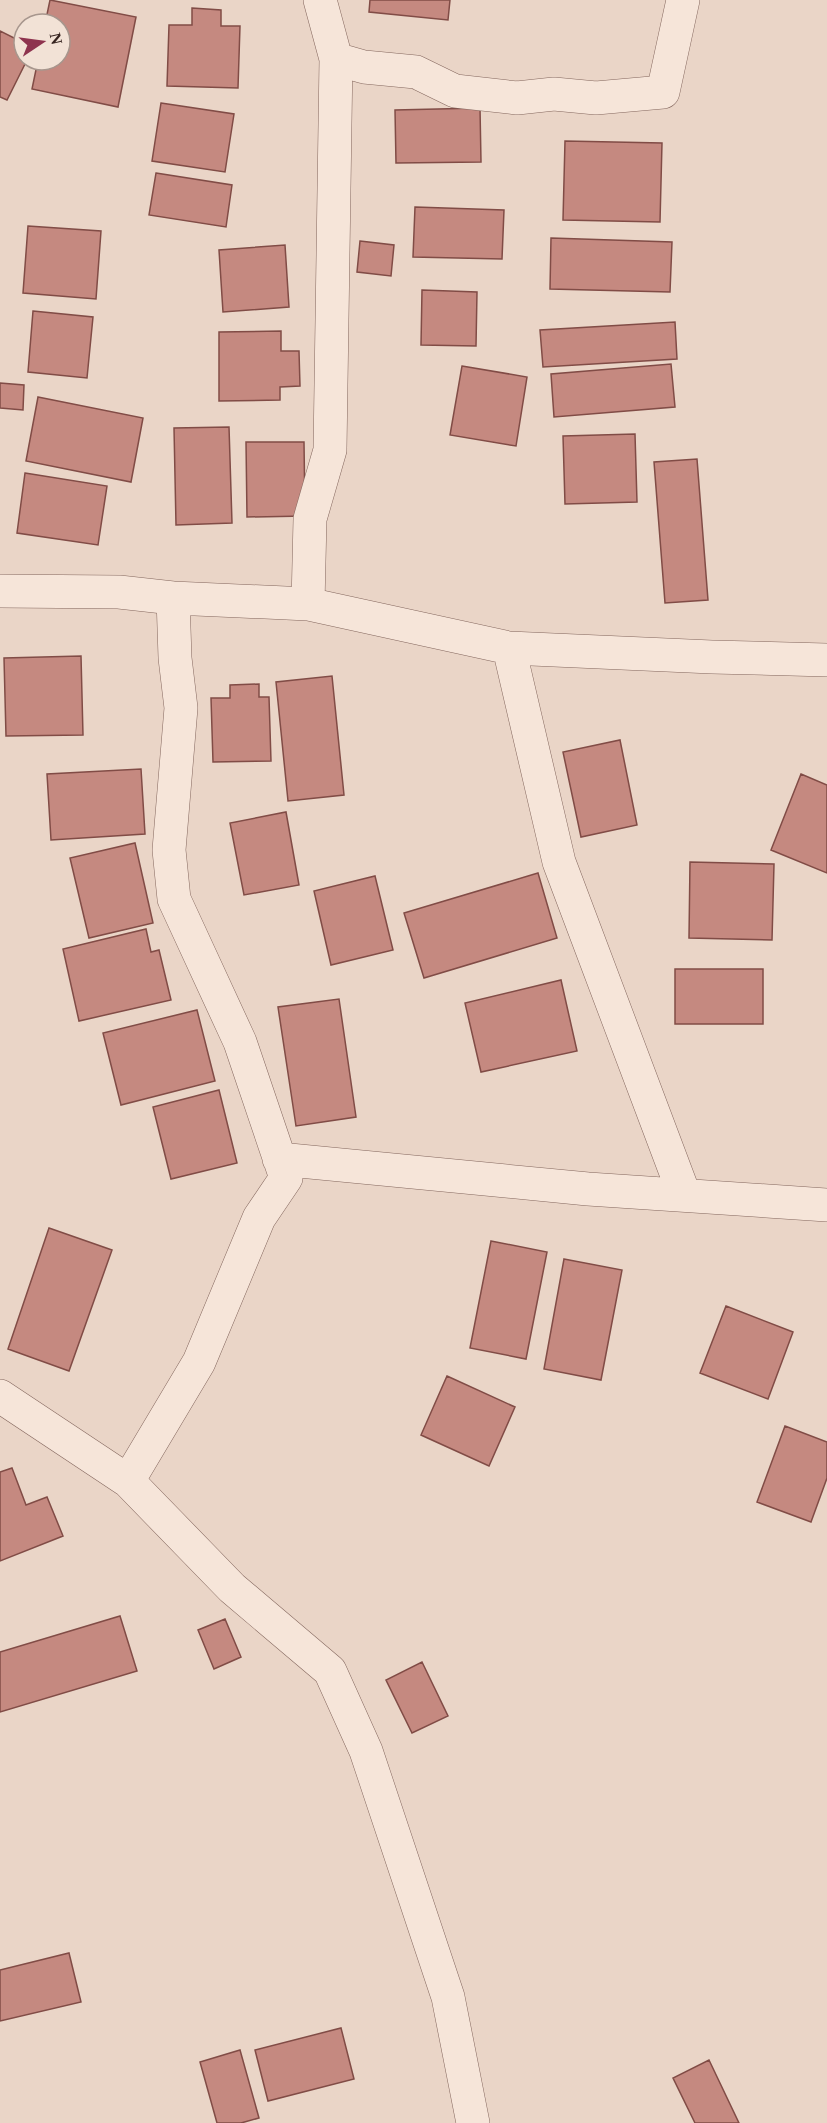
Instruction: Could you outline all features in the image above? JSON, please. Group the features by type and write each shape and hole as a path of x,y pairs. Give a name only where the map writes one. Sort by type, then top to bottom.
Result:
{"street":[{"path":"308,604 310,519 330,450 336,59 320,0"},
{"path":"336,59 364,67 416,72 455,91 517,98 554,94 596,98 663,92 683,0"},
{"path":"0,591 119,592 173,598 308,604 509,648 827,660"},
{"path":"128,1481 199,1362 259,1218 286,1178 240,1042 174,899 169,850 181,708 173,598"},
{"path":"509,648 559,862 684,1194"},
{"path":"279,1159 588,1189 827,1205"},
{"path":"0,1396 128,1481 232,1588 330,1671 366,1751 448,1997 473,2123"}],"building":[{"path":"50,0 136,17 118,107 32,89 36,72 72,72 72,12 48,12"},
{"path":"370,0 450,0 448,20 369,12"},
{"path":"192,8 221,10 221,26 240,26 238,88 167,86 169,25 192,25"},
{"path":"0,31 12,37 12,72 21,72 7,100 0,97"},
{"path":"161,103 234,114 225,172 152,161"},
{"path":"480,108 481,162 396,163 395,110"},
{"path":"565,141 662,143 660,222 563,220"},
{"path":"156,173 232,185 226,227 149,215"},
{"path":"415,207 504,210 502,259 413,257"},
{"path":"28,226 101,231 96,299 23,293"},
{"path":"551,238 672,242 670,292 550,289"},
{"path":"360,241 394,245 391,276 357,272"},
{"path":"285,245 289,307 223,312 219,250"},
{"path":"422,290 477,292 476,346 421,345"},
{"path":"33,311 93,317 87,378 28,372"},
{"path":"675,322 677,359 543,367 540,330"},
{"path":"281,331 281,351 299,351 300,386 280,387 280,400 219,401 219,332"},
{"path":"671,364 675,407 554,417 551,374"},
{"path":"462,366 527,377 516,446 450,435"},
{"path":"0,383 24,385 23,410 0,408"},
{"path":"38,397 143,418 131,482 26,461"},
{"path":"229,427 232,523 176,525 174,428"},
{"path":"635,434 637,502 565,504 563,436"},
{"path":"246,442 304,442 305,516 247,517"},
{"path":"697,459 708,600 665,603 654,462"},
{"path":"25,473 107,486 98,545 17,533"},
{"path":"81,656 83,735 6,736 4,658"},
{"path":"332,676 344,795 288,801 276,682"},
{"path":"259,684 259,697 269,697 271,761 213,762 211,698 230,698 230,685"},
{"path":"620,740 637,825 581,837 563,752"},
{"path":"141,769 145,834 51,840 47,774"},
{"path":"801,774 827,785 827,873 771,850"},
{"path":"286,812 299,885 244,895 230,823"},
{"path":"135,843 153,923 89,938 70,858"},
{"path":"690,862 774,864 772,940 689,938"},
{"path":"538,873 557,938 424,978 404,913"},
{"path":"375,876 393,950 331,965 314,891"},
{"path":"146,929 151,952 159,950 171,1000 79,1021 63,949"},
{"path":"675,969 763,969 763,1024 675,1024"},
{"path":"561,980 577,1051 481,1072 465,1003"},
{"path":"339,999 356,1117 296,1126 278,1007"},
{"path":"197,1010 215,1081 121,1105 103,1033"},
{"path":"219,1090 237,1163 171,1179 153,1107"},
{"path":"49,1228 112,1250 69,1371 8,1349"},
{"path":"491,1241 547,1252 526,1359 470,1348"},
{"path":"564,1259 622,1270 601,1380 544,1369"},
{"path":"726,1306 793,1332 768,1399 700,1373"},
{"path":"447,1376 515,1407 489,1466 421,1435"},
{"path":"785,1426 827,1442 827,1478 811,1522 757,1502"},
{"path":"12,1468 26,1505 47,1497 63,1536 0,1561 0,1472"},
{"path":"120,1616 137,1671 0,1712 0,1652"},
{"path":"225,1619 241,1657 214,1669 198,1630"},
{"path":"422,1662 448,1716 412,1733 386,1680"},
{"path":"69,1953 81,2002 0,2021 0,1970"},
{"path":"341,2028 354,2079 268,2101 255,2050"},
{"path":"240,2050 259,2118 241,2123 217,2123 200,2062"},
{"path":"709,2060 739,2123 695,2123 673,2078"}]}
